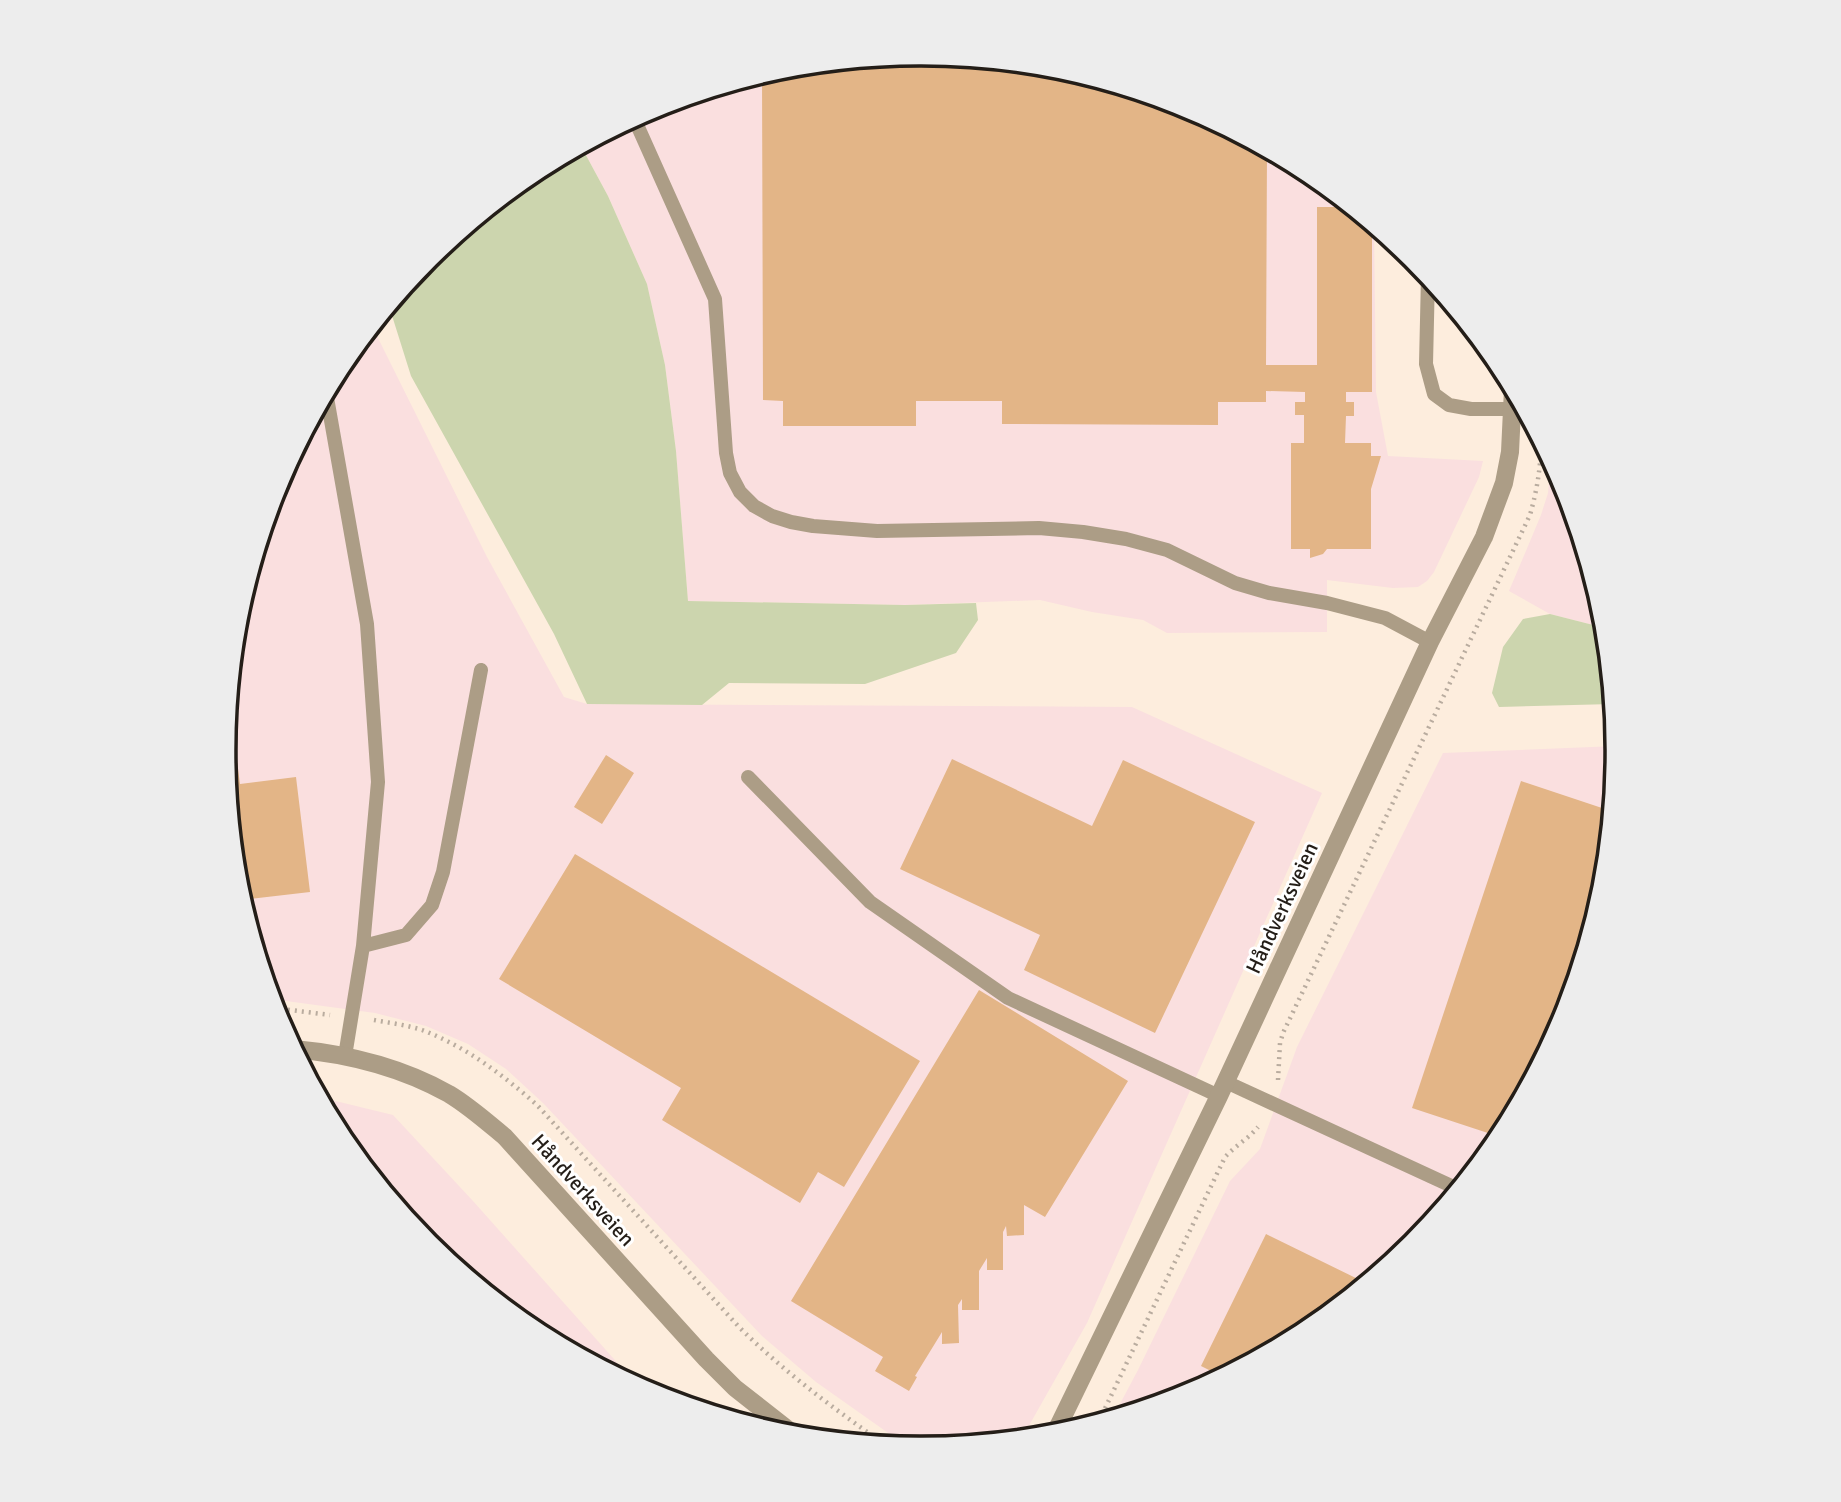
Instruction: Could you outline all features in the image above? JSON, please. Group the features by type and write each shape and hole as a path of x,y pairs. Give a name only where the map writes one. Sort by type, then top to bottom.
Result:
{"street":[{"name":"Håndverksveien","path":"1061,1420 1223,1089 1430,642 1483,537 1504,483 1510,452 1513,409"},
{"name":"Håndverksveien","path":"305,1050 366,1061 427,1083 451,1095 478,1114 505,1137 706,1359 735,1388 775,1419"}],"lane":[{"path":"638,128 715,299 726,453 730,474 740,492 754,506 772,516 813,526 877,531 1039,528 1126,539 1167,550 1235,583 1385,618 1430,642"},
{"path":"1428,292 1426,364 1434,394 1449,405 1471,409 1513,409"},
{"path":"329,408 367,624 378,782 363,946 345,1056"},
{"path":"363,946 406,935 432,905 443,872 481,670"},
{"path":"748,777 870,902 1008,998 1449,1185"}],"path":[{"path":"1278,1080 1283,1033 1530,515 1541,463"},
{"path":"287,1010 351,1017 421,1030 462,1050 505,1077 537,1105 766,1354 869,1433"},
{"path":"1105,1410 1225,1157 1258,1127"}],"shaded area":[{"path":"920,66 1010,72 1098,90 1141,103 1223,137 1263,158 1301,182 1374,238 1376,392 1388,456 1483,461 1479,477 1434,572 1427,581 1418,587 1393,588 1327,580 1327,632 1167,633 1143,620 1040,600 905,605 688,601 676,451 665,365 647,284 608,196 585,154 618,137 700,103 743,90 831,72"},
{"path":"377,334 487,557 564,697 587,704 1132,707 1322,793 1087,1323 1028,1427 965,1434 891,1435 816,1382 762,1336 543,1103 506,1069 468,1044 426,1026 375,1013 283,1001 259,928 249,885 237,796 236,751 237,706 249,617 272,531 307,448 351,371"},
{"path":"1549,481 1569,531 1593,625 1550,614 1509,591 1548,493"},
{"path":"1605,746 1604,796 1592,885 1569,971 1534,1054 1490,1131 1464,1168 1405,1235 1372,1266 1301,1320 1263,1344 1182,1383 1119,1406 1230,1181 1260,1149 1297,1047 1443,753"},
{"path":"332,1100 393,1115 620,1366 540,1320 469,1266 436,1235 377,1168"}],"green space":[{"path":"585,154 608,196 647,284 665,365 676,451 688,601 905,605 976,603 978,620 956,653 865,684 729,683 702,705 587,704 554,634 411,376 392,316 436,267 469,236 540,182"},
{"path":"1550,614 1593,625 1604,704 1499,707 1492,693 1503,647 1523,619"}],"building":[{"path":"920,66 1010,72 1098,90 1141,103 1223,137 1263,158 1267,160 1266,365 1317,365 1317,207 1336,207 1372,236 1372,392 1346,392 1346,402 1354,402 1354,416 1346,416 1345,443 1371,443 1371,456 1381,456 1371,489 1371,549 1327,549 1323,554 1310,558 1310,549 1291,549 1291,443 1304,443 1304,415 1295,415 1295,402 1305,402 1305,392 1266,391 1266,402 1218,402 1218,425 1002,424 1002,401 916,401 916,426 783,426 783,401 763,400 762,86 831,72 876,68"},
{"path":"236,754 240,784 296,777 310,892 252,899 237,796"},
{"path":"606,755 634,773 602,824 574,807"},
{"path":"952,759 1092,826 1123,760 1255,822 1155,1033 1024,970 1040,935 900,869"},
{"path":"1521,781 1603,808 1592,885 1569,971 1534,1054 1490,1131 1488,1133 1412,1108"},
{"path":"575,854 920,1061 844,1187 818,1172 800,1203 662,1120 681,1088 499,979"},
{"path":"979,990 1128,1081 1045,1217 1024,1205 1024,1235 1007,1236 1006,1226 1003,1232 1003,1270 987,1270 987,1258 979,1271 979,1310 962,1310 962,1299 958,1305 959,1343 942,1344 942,1332 909,1391 875,1371 883,1357 791,1301"},
{"path":"1266,1234 1357,1278 1301,1320 1263,1344 1210,1371 1201,1366"}]}
